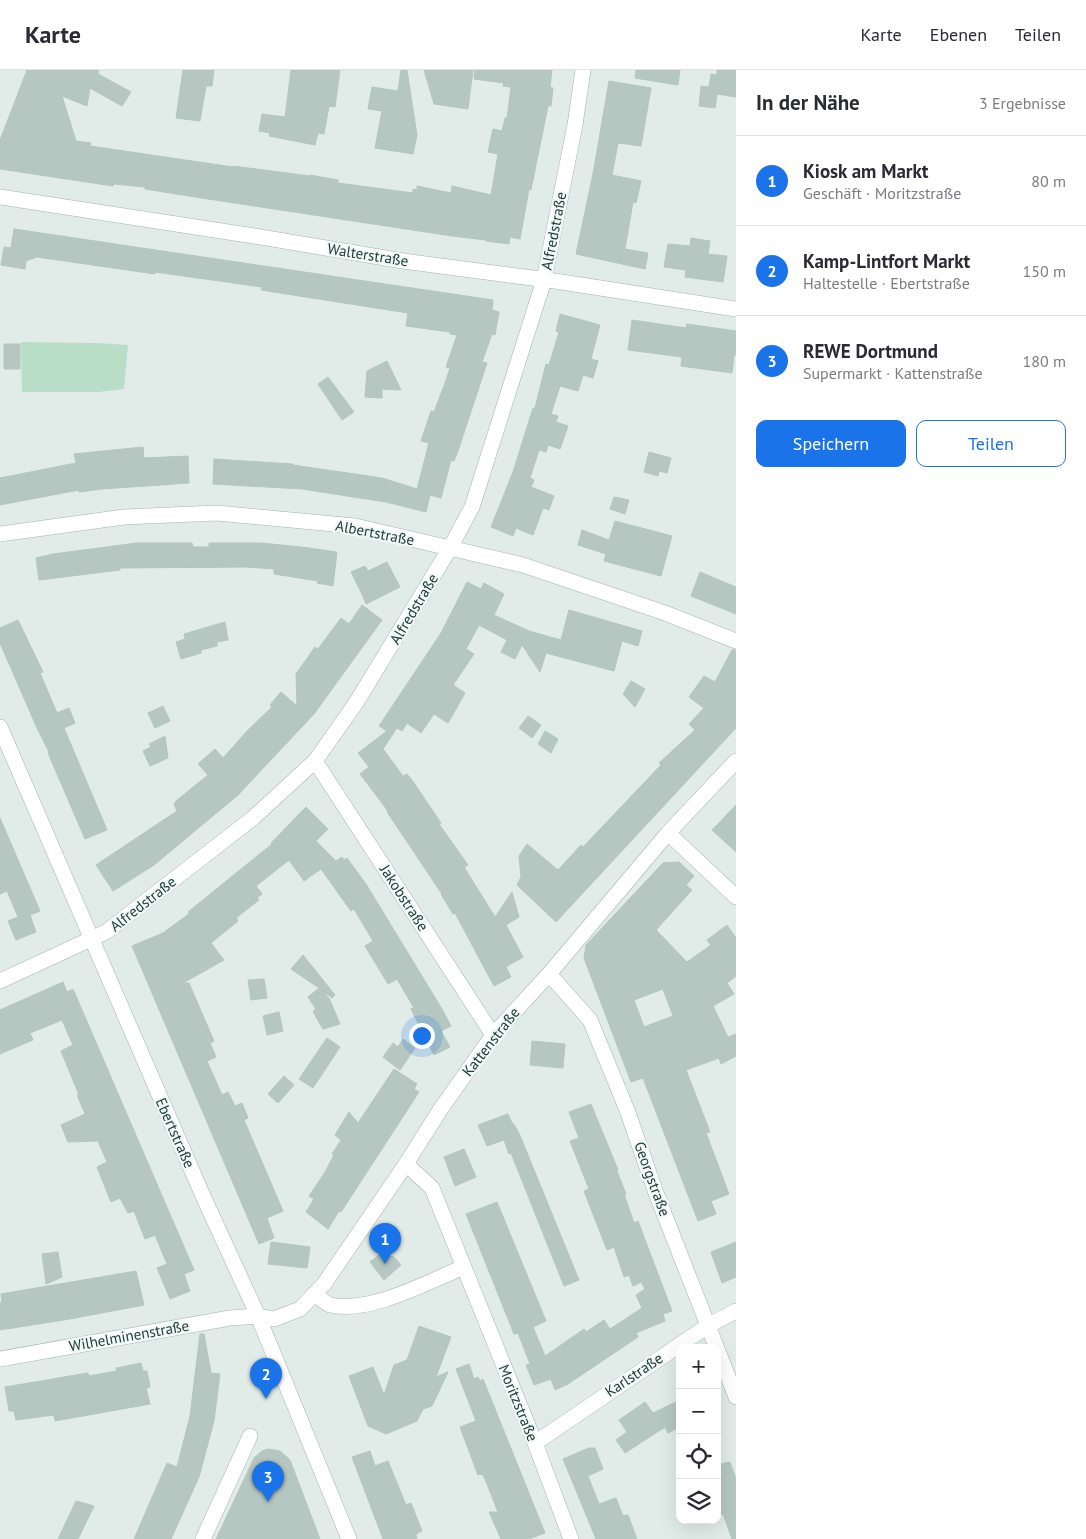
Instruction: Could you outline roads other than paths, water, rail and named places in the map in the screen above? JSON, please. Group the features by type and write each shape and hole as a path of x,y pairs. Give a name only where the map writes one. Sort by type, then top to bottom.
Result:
{"street":[{"name":"Alfredstraße","path":"0,982 106,932 253,818 315,761 356,703 450,548 472,507 544,280 575,125 583,70"},
{"name":"Walterstraße","path":"0,197 403,261 736,309"},
{"name":"Albertstraße","path":"0,534 124,517 217,513 356,526 523,565 665,613 736,641"},
{"name":"Ebertstraße","path":"0,727 203,1196 258,1316 349,1539"},
{"name":"Jakobstraße","path":"315,761 493,1035"},
{"name":"Kattenstraße","path":"258,1316 274,1319 300,1308 324,1284 406,1164 440,1110 493,1035 549,974 668,833 736,761"},
{"path":"668,833 736,897"},
{"name":"Georgstraße","path":"549,974 590,1020 627,1110 656,1193 736,1397"},
{"name":"Moritzstraße","path":"406,1164 432,1188 535,1443 571,1539"},
{"path":"314,1294 328,1304 349,1307 380,1302 464,1267"},
{"name":"Karlstraße","path":"535,1443 709,1325 736,1311"},
{"name":"Wilhelminenstraße","path":"0,1359 230,1318 258,1316"},
{"path":"203,1539 250,1436"}],"place":[{"name":"Kiosk am Markt","path":"385,1264"},
{"name":"Kamp-Lintfort Markt","path":"266,1399"},
{"name":"REWE Dortmund","path":"268,1502"}]}
